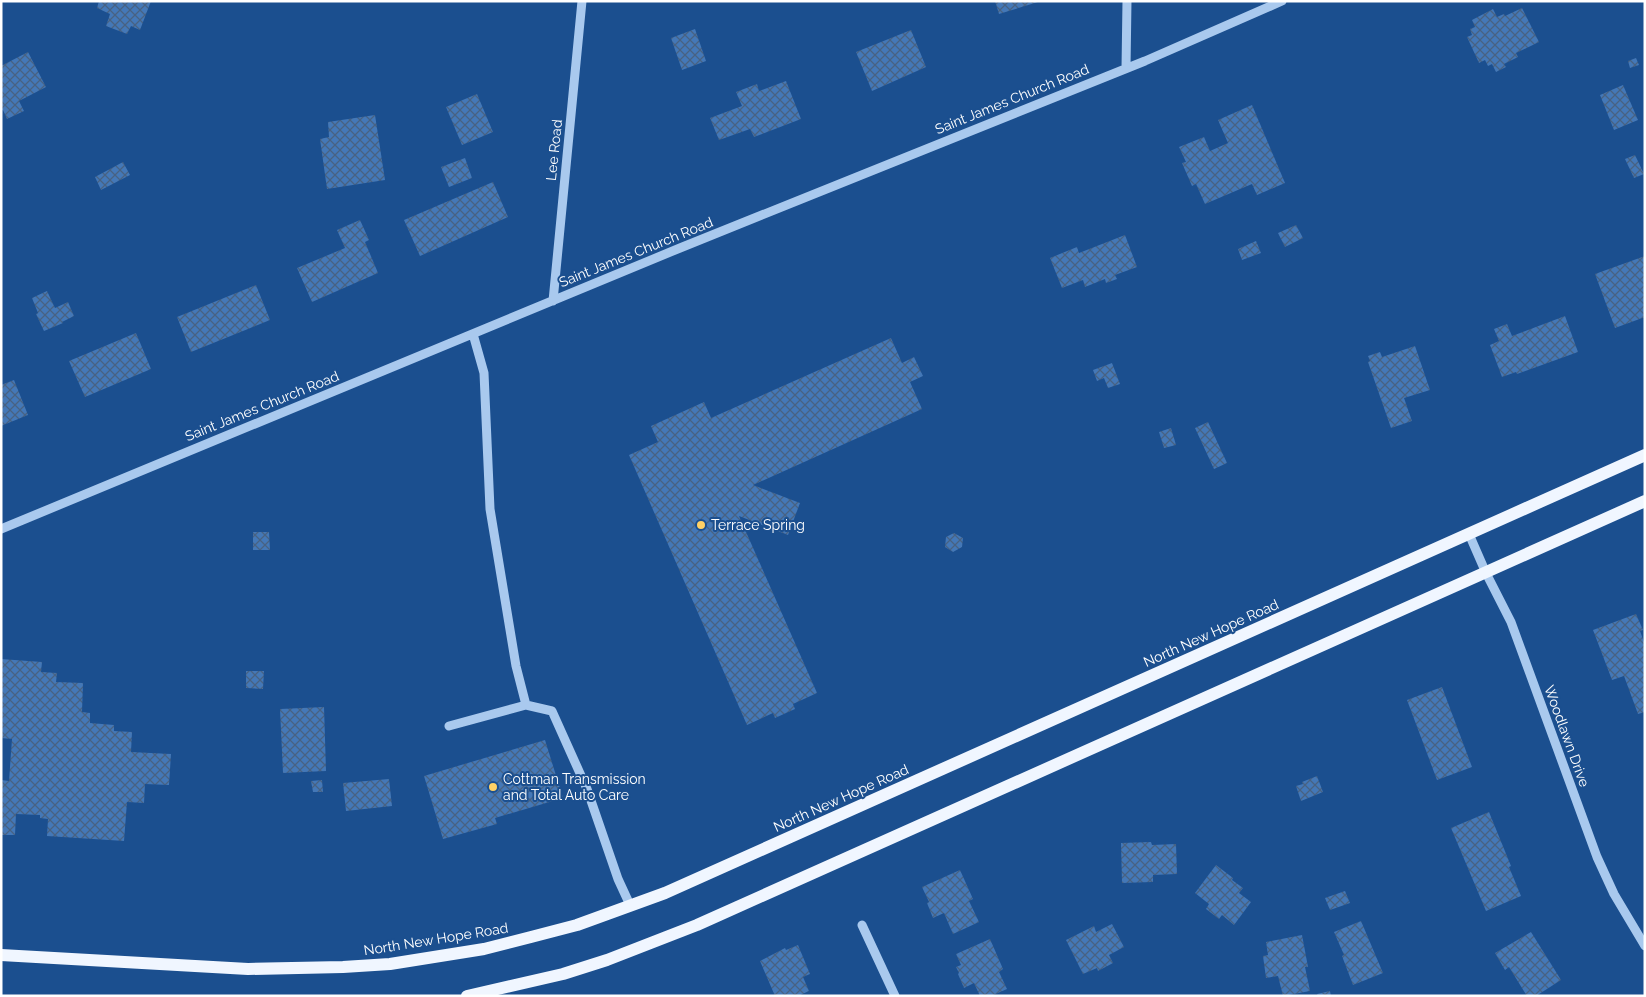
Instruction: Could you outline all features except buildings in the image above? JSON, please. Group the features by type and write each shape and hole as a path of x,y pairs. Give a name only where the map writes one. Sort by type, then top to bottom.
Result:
{"main road":[{"name":"North New Hope Road","path":"1,956 248,969 334,968 390,964 484,949 577,925 674,889 1645,455"},
{"path":"467,996 563,974 606,960 697,924 1645,501"}],"street":[{"name":"Lee Road","path":"553,300 582,1"},
{"path":"1126,68 1127,1"},
{"name":"Saint James Church Road","path":"1,529 553,300 1126,68 1282,1"},
{"path":"473,334 484,373 490,509 516,666 526,705"},
{"name":"Woodlawn Drive","path":"1469,534 1511,622 1597,857 1614,894 1645,946"},
{"path":"449,726 526,705 552,711 587,789 618,879 630,905"},
{"path":"862,925 895,996"}],"place":[{"name":"Terrace Spring","path":"701,525"},
{"name":"Cottman Transmission and Total Auto Care","path":"493,787"}]}
